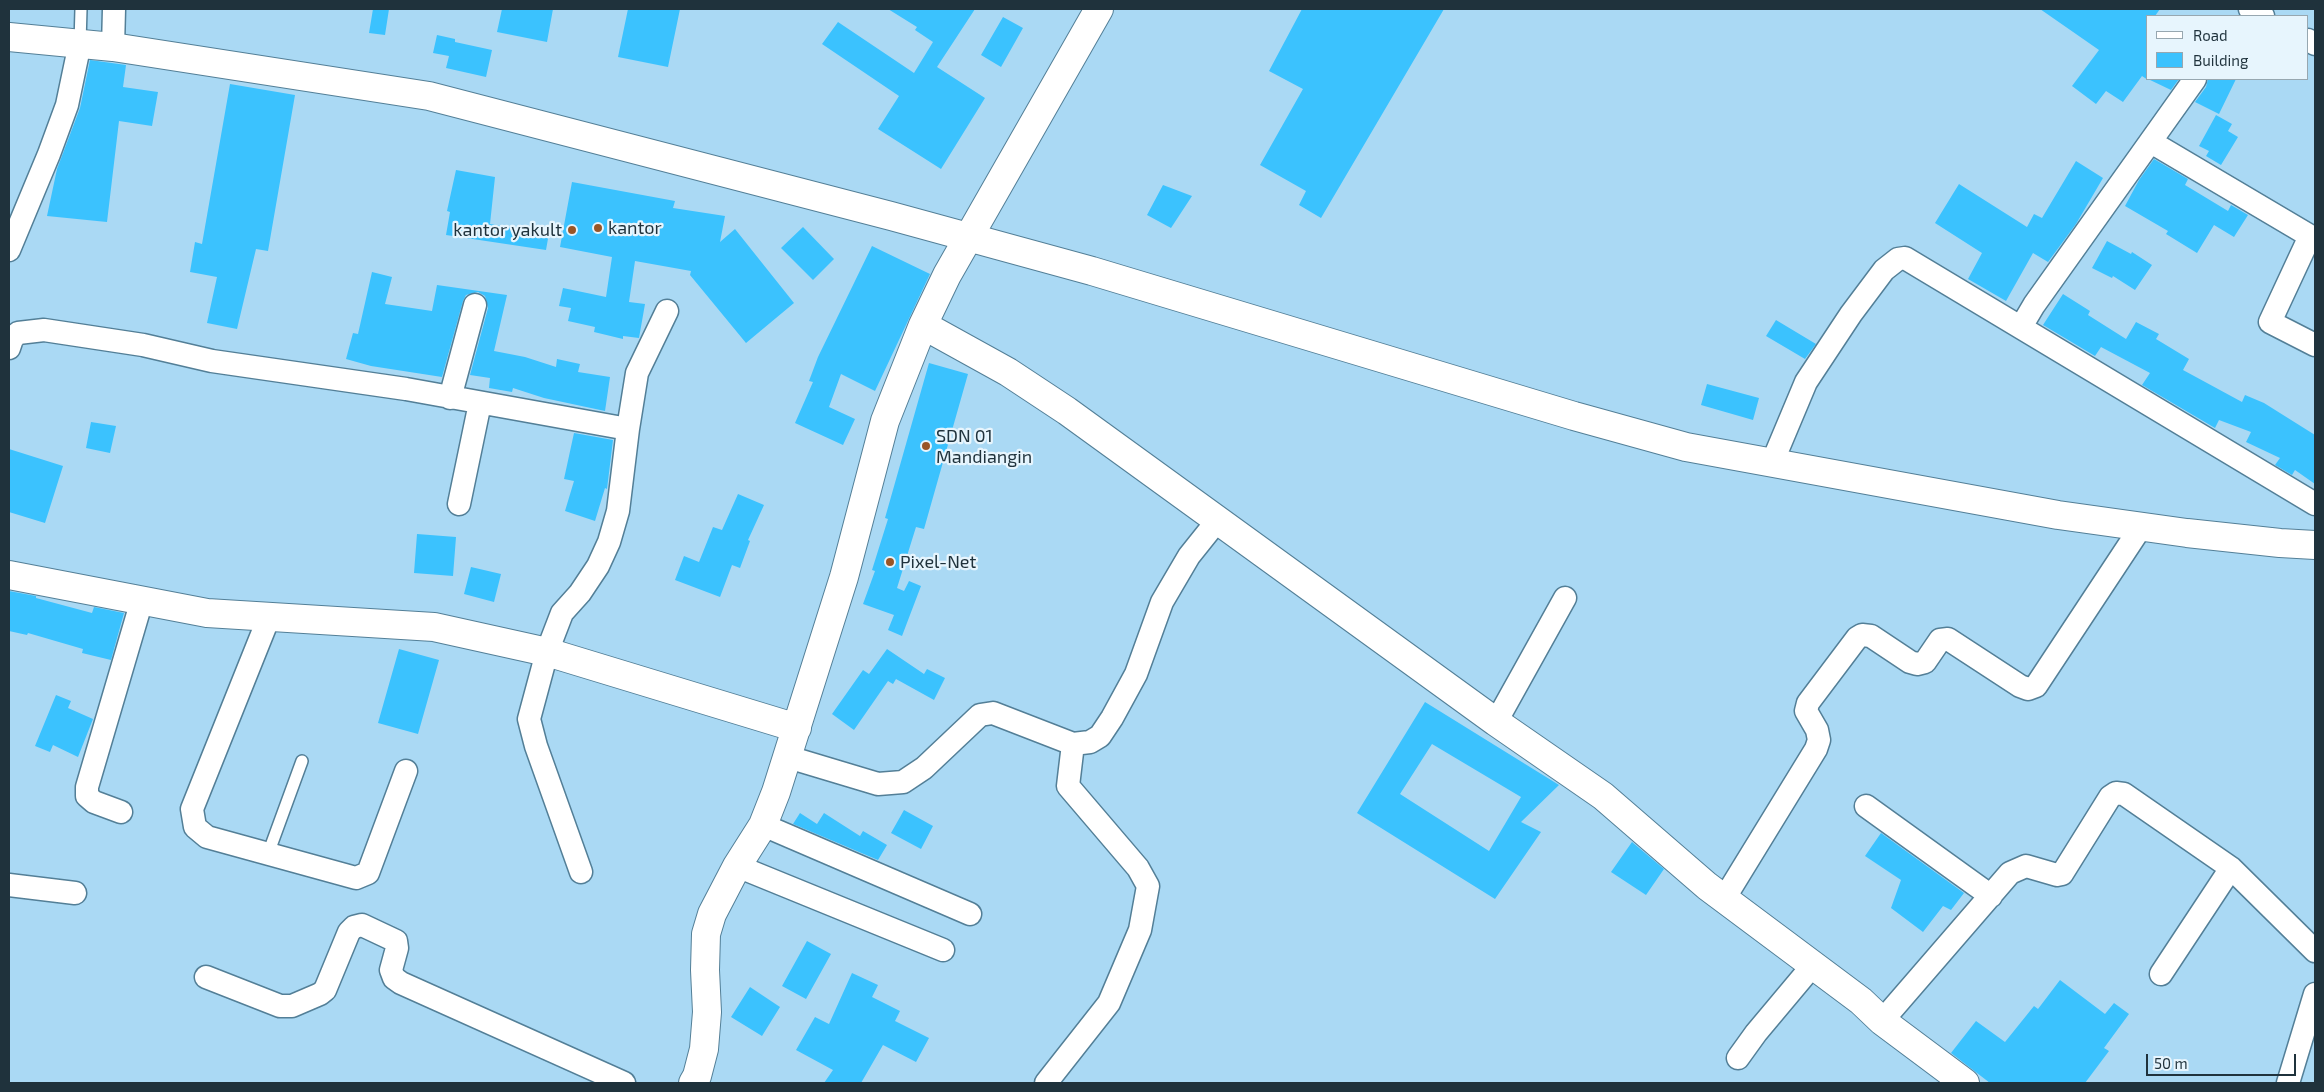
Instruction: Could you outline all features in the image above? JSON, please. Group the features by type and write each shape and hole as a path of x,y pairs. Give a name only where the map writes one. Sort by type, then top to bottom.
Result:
{"main road":[{"path":"693,1083 697,1076 705,1040 707,1012 706,934 712,914 737,866 763,825 788,757 844,577 885,421 923,325 947,275 1099,9"},
{"path":"9,37 113,47 430,96 970,237 1102,274 1574,416 1686,447 2058,515 2141,527 2280,543 2315,544"},
{"path":"923,325 960,344 1023,382 1113,444 1496,722 1603,796 1724,899 1861,1001 1882,1021 1965,1083"},
{"path":"9,575 207,613 434,626 547,652 797,728"}],"street":[{"path":"113,47 114,9"},
{"path":"2250,9 2261,15"},
{"path":"9,250 50,154 67,105 80,43"},
{"path":"2021,327 2034,305 2194,80"},
{"path":"2151,142 2310,236 2270,322 2315,345"},
{"path":"1772,463 1806,382 1850,314 1884,270 1898,260 1905,258 2315,504"},
{"path":"450,398 475,305"},
{"path":"581,872 536,746 529,719 547,652 562,613 580,593 598,566 609,542 618,511 637,373 667,311"},
{"path":"9,348 12,339 18,333 44,330 143,345 222,363 284,373 344,379 628,428"},
{"path":"459,504 480,403"},
{"path":"788,757 878,784 903,782 924,768 980,715 993,713 1073,744 1090,742 1100,736 1112,718 1136,674 1162,602 1189,556 1217,520"},
{"path":"1724,899 1816,749 1819,740 1817,730 1806,711 1808,703 1856,638 1862,635 1871,636 1910,662 1918,664 1924,662 1940,640 1948,639 2020,686 2028,689 2036,686 2141,527"},
{"path":"1496,722 1565,598"},
{"path":"121,812 94,802 87,796 87,787 142,600"},
{"path":"269,617 192,809 195,828 207,837 356,878 368,873 406,771"},
{"path":"1046,1083 1110,1002 1140,930 1148,886 1138,868 1068,786 1073,744"},
{"path":"1882,1021 2010,874 2026,866 2057,875 2062,874 2110,797 2116,793 2124,794 2231,868 2315,951"},
{"path":"1866,806 1990,896"},
{"path":"763,825 970,914"},
{"path":"737,866 943,950"},
{"path":"2161,974 2231,868"},
{"path":"9,886 75,893"},
{"path":"206,977 280,1006 292,1006 325,990 349,932 354,926 362,925 396,941 397,948 391,970 394,978 401,983 624,1083"},
{"path":"1738,1058 1813,966"},
{"path":"2288,1083 2315,994"}],"lane":[{"path":"80,43 81,9"},
{"path":"268,854 302,761"}],"building":[{"path":"373,9 389,9 385,35 369,33"},
{"path":"502,9 553,9 547,42 497,32"},
{"path":"628,9 680,9 668,67 618,57"},
{"path":"888,9 975,9 937,67 985,98 941,169 878,129 899,96 822,44 838,22 914,73 933,42 915,30 917,27"},
{"path":"1302,9 1444,9 1321,218 1299,205 1306,191 1260,165 1303,89 1269,71"},
{"path":"2040,9 2160,9 2156,15 2146,15 2146,79 2142,76 2123,102 2106,91 2096,104 2072,86 2099,50"},
{"path":"1003,17 1023,28 1001,67 981,55"},
{"path":"437,35 455,39 455,42 492,50 486,77 446,68 449,56 433,53"},
{"path":"90,60 126,65 123,87 158,92 152,126 119,121 107,222 47,216 57,169 80,108"},
{"path":"2150,80 2178,80 2171,90"},
{"path":"2208,80 2236,80 2219,114 2195,102 2206,87"},
{"path":"230,84 295,95 268,251 256,249 237,329 207,323 217,277 190,272 195,242 202,244"},
{"path":"2216,115 2232,124 2228,131 2238,137 2221,165 2206,156 2209,151 2199,146"},
{"path":"2154,159 2188,179 2185,185 2228,211 2231,205 2248,215 2234,237 2214,225 2197,253 2166,234 2168,231 2125,206 2139,180"},
{"path":"2076,161 2103,178 2076,224 2048,262 2033,253 2006,301 1968,279 1982,253 1935,223 1959,184 2027,227 2034,214 2042,218"},
{"path":"456,170 495,177 490,224 549,233 546,250 446,235 450,212 447,211"},
{"path":"572,182 675,201 673,208 725,216 720,242 735,229 794,303 746,343 690,275 691,271 635,261 629,302 645,304 639,338 623,336 623,339 594,332 595,327 568,321 571,308 559,306 563,288 606,297 612,257 560,247"},
{"path":"1163,185 1192,196 1171,228 1147,215"},
{"path":"803,227 834,259 813,280 781,248"},
{"path":"2107,241 2131,254 2132,252 2152,265 2135,290 2113,276 2112,278 2092,268"},
{"path":"872,246 930,274 875,391 841,374 829,407 855,419 843,445 795,423 813,382 809,381 818,357"},
{"path":"372,272 392,277 385,304 432,311 437,285 507,295 494,351 525,357 556,367 557,359 580,364 578,372 610,377 605,411 544,398 513,388 512,392 489,388 490,378 470,375 488,308 485,296 478,292 466,295 463,301 442,377 371,366 346,359 353,333 358,334"},
{"path":"2063,294 2090,311 2088,315 2126,339 2136,322 2159,334 2156,339 2189,359 2183,370 2242,402 2245,395 2264,403 2315,435 2315,484 2295,470 2292,475 2275,465 2280,458 2246,442 2251,432 2219,420 2215,428 2142,385 2150,373 2101,347 2095,356 2043,325"},
{"path":"1776,320 1816,344 1805,359 1766,336"},
{"name":"SDN 01 Mandiangin","path":"929,363 968,374 924,529 916,527 897,588 904,591 909,581 921,586 902,636 888,630 894,615 863,604 875,571 872,570 888,519 885,518"},
{"path":"1707,384 1759,398 1753,420 1701,405"},
{"path":"91,422 116,426 110,453 86,448"},
{"path":"574,433 613,440 607,489 605,488 595,521 565,511 574,481 564,479"},
{"path":"9,449 63,466 45,523 9,512"},
{"path":"738,494 764,505 748,540 750,541 740,568 732,565 720,597 675,580 684,556 699,562 713,527 722,530"},
{"path":"417,534 456,537 453,576 414,573"},
{"path":"471,567 501,574 494,602 464,594"},
{"path":"9,591 36,596 36,598 92,613 94,607 124,613 111,660 82,653 83,649 28,633 27,635 9,631"},
{"path":"399,649 439,660 418,734 378,723"},
{"path":"887,649 924,674 927,669 945,678 934,700 896,679 893,684 888,681 854,730 832,714 863,670 869,674"},
{"path":"56,695 71,701 68,708 93,719 78,757 53,745 50,752 35,746"},
{"path":"1425,702 1559,785 1521,822 1541,832 1495,899 1357,813","holes":["1432,744 1521,797 1489,851 1400,794"]},
{"path":"904,810 933,826 921,849 891,833"},
{"path":"800,813 817,824 824,813 860,836 863,831 887,845 878,860 793,824"},
{"path":"1881,833 1964,893 1951,910 1943,906 1923,932 1891,908 1901,880 1865,856"},
{"path":"1632,842 1664,869 1646,895 1611,872"},
{"path":"807,941 831,954 806,999 782,986"},
{"path":"852,973 878,985 872,997 900,1011 895,1021 929,1038 916,1062 883,1045 861,1083 824,1083 833,1070 796,1050 815,1017 829,1024"},
{"path":"2060,980 2105,1014 2114,1003 2129,1014 2104,1048 2109,1051 2085,1083 1990,1083 1951,1053 1976,1021 2005,1042 2034,1006 2038,1009"},
{"path":"750,987 780,1007 762,1036 731,1017"}],"place":[{"name":"kantor","path":"598,228"},
{"name":"kantor yakult","path":"572,230"},
{"name":"SDN 01 Mandiangin","path":"926,446"},
{"name":"Pixel-Net","path":"890,562"}]}
